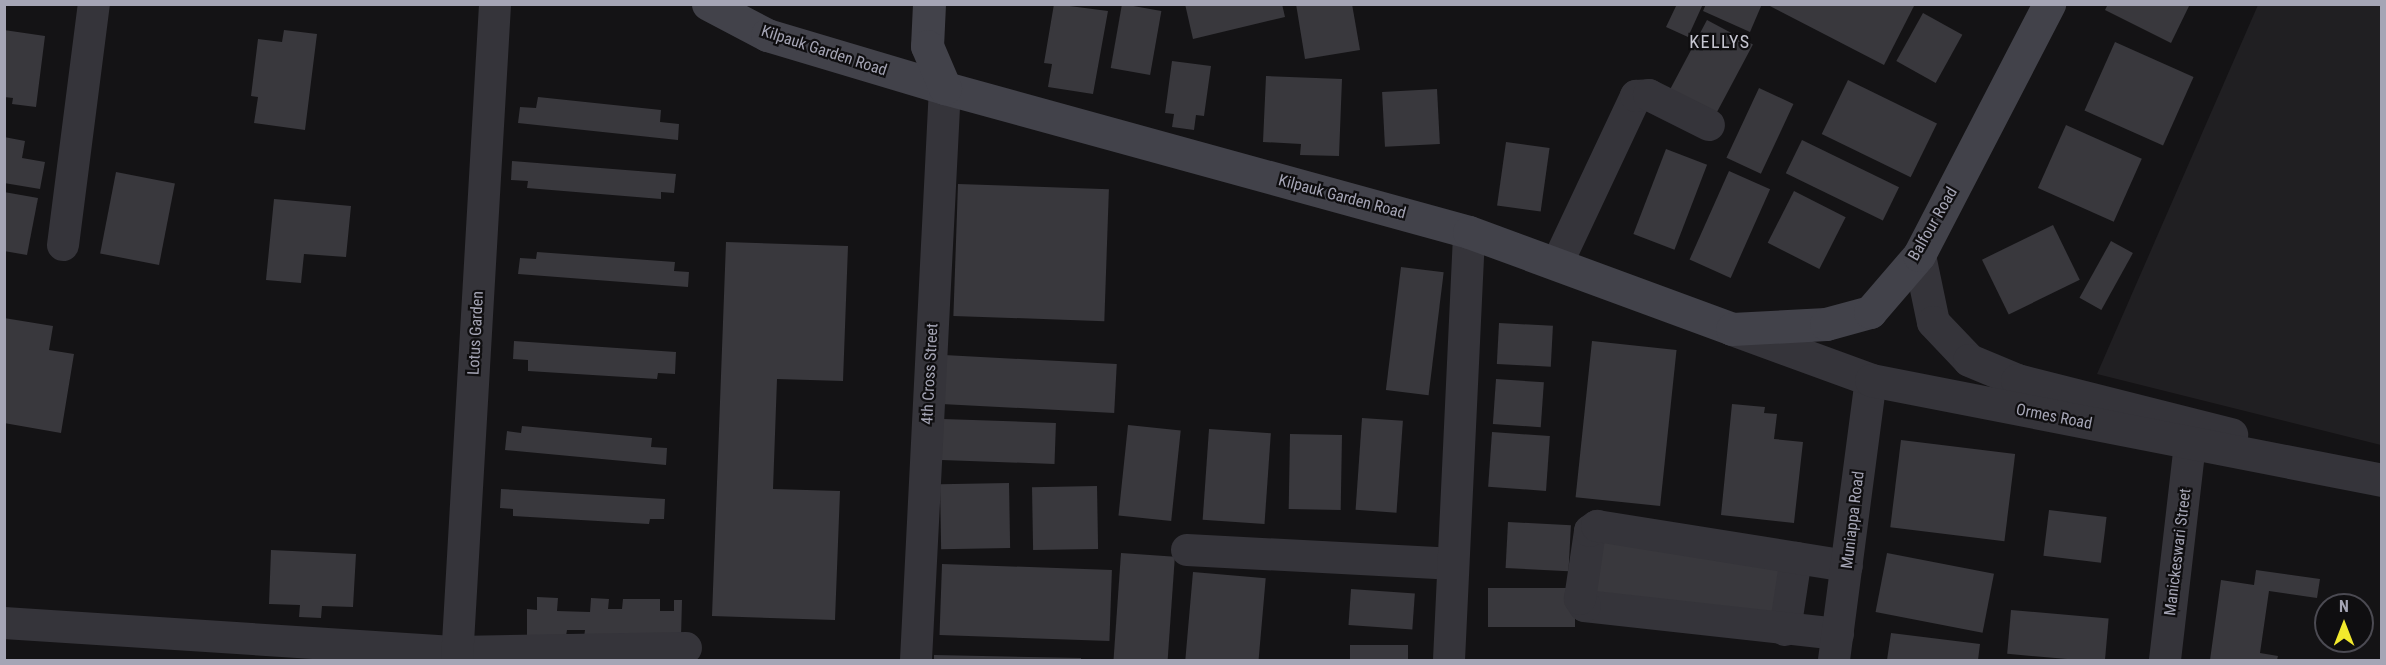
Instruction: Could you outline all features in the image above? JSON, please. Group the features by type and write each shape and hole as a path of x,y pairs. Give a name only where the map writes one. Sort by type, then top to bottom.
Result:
{"main road":[{"name":"Kilpauk Garden Road","path":"708,4 767,35 945,88 1469,231 1732,329"},
{"path":"929,4 927,46 945,88"},
{"name":"Balfour Road","path":"1732,329 1826,324 1870,312 1920,255 2049,4"}],"street":[{"path":"63,244 94,4"},
{"name":"Lotus Garden","path":"457,656 495,4"},
{"name":"4th Cross Street","path":"916,660 945,88"},
{"path":"1557,264 1636,96 1648,95 1709,125"},
{"path":"1449,660 1451,564 1469,231"},
{"name":"Ormes Road","path":"1920,255 1933,322 1969,360 2017,380 2184,419 2382,479"},
{"name":"Ormes Road","path":"1732,329 1871,380 2190,444 2382,479"},
{"name":"Muniappa Road","path":"1836,647 1871,380"},
{"name":"Manickeswari Street","path":"2165,660 2190,444"},
{"path":"1836,647 1785,630 1585,606 1580,599 1581,588 1590,531 1597,526 1847,566"},
{"path":"1187,550 1451,564"},
{"path":"1785,630 1796,558"},
{"path":"4,623 228,649 457,656 686,648"}],"shaded area":[{"path":"2258,5 2381,5 2381,445 2097,374"}],"building":[{"path":"1054,4 1108,11 1093,94 1048,87 1052,64 1044,63"},
{"path":"1122,4 1161,11 1150,75 1111,68"},
{"path":"1185,4 1282,4 1285,17 1193,39"},
{"path":"1296,4 1352,4 1360,50 1305,59"},
{"path":"1677,4 1703,4 1688,37 1666,27"},
{"path":"1706,4 1762,4 1750,32 1703,11"},
{"path":"1766,4 1915,4 1884,65"},
{"path":"2108,4 2190,4 2171,43 2105,10"},
{"path":"1923,13 1962,35 1936,83 1896,61"},
{"path":"1707,20 1753,44 1713,119 1667,95"},
{"path":"4,30 45,36 36,107 12,104 13,98 4,97"},
{"path":"284,30 317,34 305,130 254,123 258,97 251,96 258,39 282,42"},
{"path":"2115,42 2194,77 2163,145 2084,111"},
{"path":"1172,61 1211,66 1204,116 1196,115 1194,130 1172,127 1174,114 1165,113"},
{"path":"1266,76 1342,79 1339,156 1300,155 1301,144 1263,142"},
{"path":"1848,80 1937,123 1911,177 1822,134"},
{"path":"1759,88 1793,104 1761,174 1726,158"},
{"path":"1437,89 1440,144 1385,147 1382,92"},
{"path":"538,97 661,110 660,122 679,124 678,140 518,123 520,107 536,108"},
{"path":"2066,125 2142,159 2114,222 2038,188"},
{"path":"4,137 25,141 22,158 45,162 40,189 4,183"},
{"path":"1802,140 1899,187 1883,221 1786,173"},
{"path":"1506,142 1550,148 1541,212 1497,205"},
{"path":"1666,149 1707,165 1674,250 1633,234"},
{"path":"512,161 676,174 674,193 661,192 661,199 527,188 528,181 511,180"},
{"path":"1729,171 1770,189 1731,278 1690,260"},
{"path":"116,172 175,183 159,265 100,253"},
{"path":"958,184 1109,189 1104,321 953,316"},
{"path":"1794,191 1846,217 1819,269 1768,243"},
{"path":"4,192 38,198 27,255 4,251"},
{"path":"274,199 351,206 346,257 304,254 301,283 266,280"},
{"path":"2053,225 2080,280 2009,314 1982,260"},
{"path":"2111,241 2133,253 2101,310 2079,298"},
{"path":"726,242 848,246 843,381 777,379 773,489 840,491 835,620 712,616"},
{"path":"537,252 675,262 674,271 689,272 688,287 518,274 520,258 536,259"},
{"path":"1401,267 1444,272 1429,395 1386,390"},
{"path":"4,318 53,326 49,350 74,354 61,433 4,423"},
{"path":"1499,323 1553,326 1551,367 1497,364"},
{"path":"514,341 676,352 675,374 658,373 657,379 528,371 528,360 513,359"},
{"path":"1592,341 1677,350 1660,506 1576,497"},
{"path":"944,355 1117,364 1114,413 941,404"},
{"path":"1496,379 1544,382 1541,427 1493,424"},
{"path":"1732,404 1765,407 1764,413 1777,414 1774,439 1803,442 1794,523 1721,515"},
{"path":"1362,418 1403,421 1396,513 1356,510"},
{"path":"943,419 1056,423 1055,464 942,460"},
{"path":"1128,425 1181,431 1171,521 1118,516"},
{"path":"522,426 652,438 651,447 667,448 666,465 505,450 507,431 521,433"},
{"path":"1209,429 1271,433 1265,524 1203,520"},
{"path":"1492,432 1550,436 1546,491 1488,487"},
{"path":"1290,434 1342,435 1341,510 1289,509"},
{"path":"1901,440 2015,454 2004,541 1890,527"},
{"path":"1009,483 1010,548 941,549 940,484"},
{"path":"1097,486 1098,549 1033,550 1032,487"},
{"path":"501,489 665,499 664,519 650,519 649,524 513,516 513,509 500,508"},
{"path":"2049,510 2107,517 2101,563 2043,556"},
{"path":"1508,522 1571,525 1569,571 1506,568"},
{"path":"1597,540 1788,563 1780,626 1589,603"},
{"path":"271,550 356,554 353,607 322,606 321,618 299,617 300,605 269,604"},
{"path":"1121,553 1175,557 1168,660 1114,660"},
{"path":"1887,553 1994,574 1983,633 1876,612"},
{"path":"942,564 1112,570 1109,641 940,635"},
{"path":"2256,570 2320,579 2318,593 2314,593 2314,598 2269,591 2260,653 2278,656 2277,660 2210,660 2221,580 2254,585"},
{"path":"1193,572 1266,578 1259,660 1185,660"},
{"path":"1488,588 1575,588 1575,627 1488,627"},
{"path":"1351,589 1415,593 1412,629 1348,625"},
{"path":"537,597 558,598 557,611 590,612 591,598 609,599 608,609 622,609 623,599 660,599 660,611 674,611 674,600 682,600 681,638 584,637 585,630 567,630 566,636 527,636 527,609 537,610"},
{"path":"2011,610 2109,619 2105,660 2007,654"},
{"path":"1891,633 1980,644 1978,660 1887,660"},
{"path":"1350,645 1408,645 1408,660 1350,660"},
{"path":"934,655 1081,658 1081,660 934,660"}],"district":[{"name":"KELLYS","path":"1720,42"}]}
